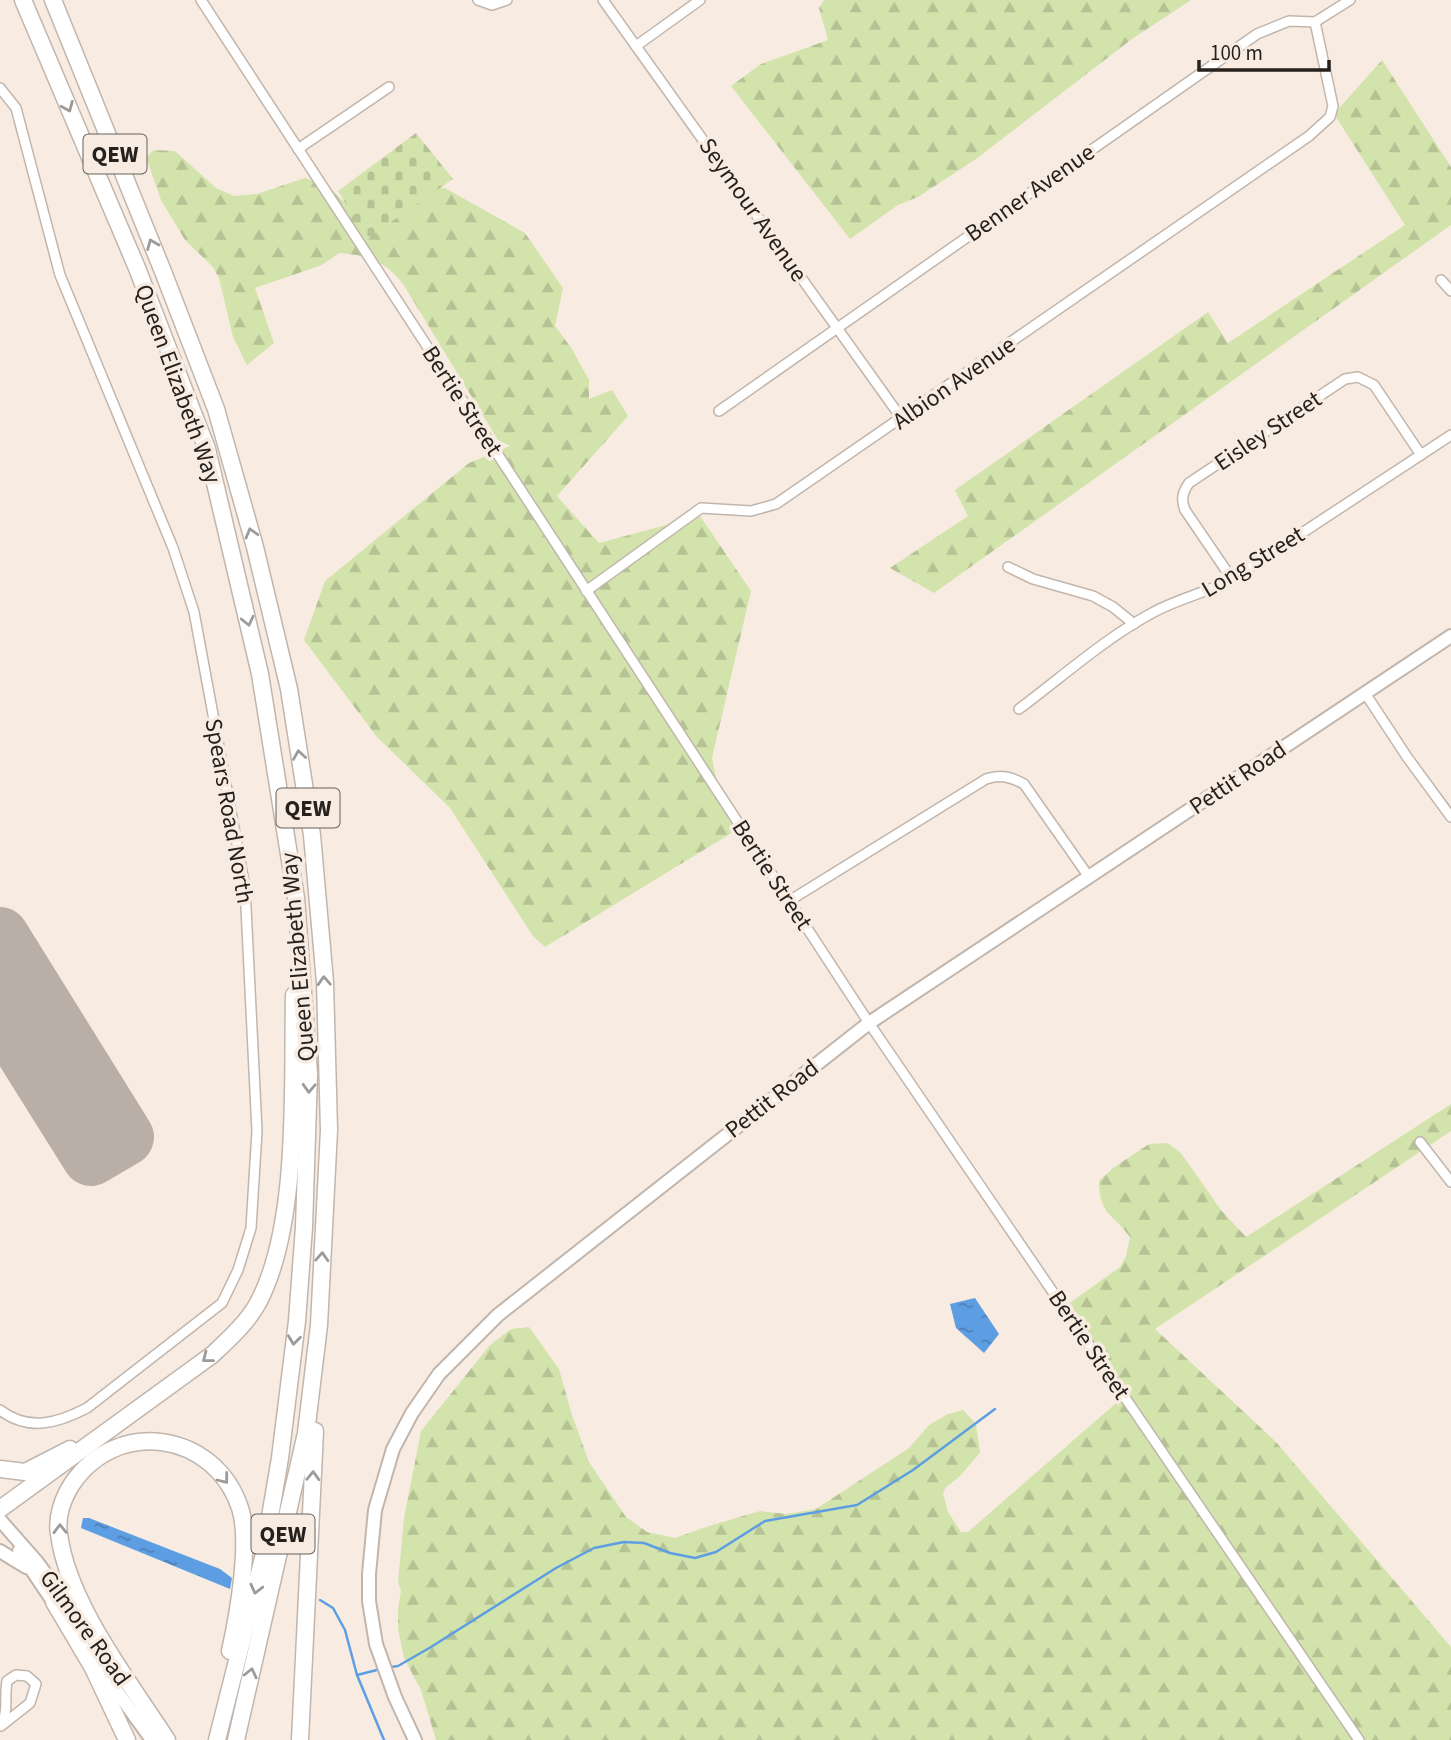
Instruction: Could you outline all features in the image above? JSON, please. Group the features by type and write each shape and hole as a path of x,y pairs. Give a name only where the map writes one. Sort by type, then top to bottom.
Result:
{"highway":[{"name":"Queen Elizabeth Way","path":"23,0 137,268 207,449 260,674 296,898 309,1074 304,1227 296,1321 280,1458 263,1559 217,1740"},
{"name":"Queen Elizabeth Way","path":"53,0 216,409 255,547 289,690 312,835 325,982 329,1130 319,1325 306,1433 236,1740"},
{"path":"0,1509 212,1355 232,1336 257,1304 275,1264 291,1152 296,898"},
{"path":"300,1740 319,1325"},
{"path":"0,1469 25,1472 113,1428"},
{"path":"166,1740 79,1599 65,1567 58,1531 60,1511 67,1491 79,1474 95,1459 114,1448 134,1442 172,1443 201,1456 226,1479 241,1509 244,1556 235,1622 211,1740"},
{"path":"54,1602 93,1668 127,1740"}],"street":[{"name":"Bertie Street","path":"201,0 869,1023 1359,1740"},
{"path":"478,0 492,5 507,0"},
{"name":"Seymour Avenue","path":"603,0 902,419"},
{"path":"636,46 700,0"},
{"name":"Benner Avenue","path":"719,411 1258,34 1289,21 1315,22 1350,0"},
{"name":"Albion Avenue","path":"586,591 701,508 751,511 776,504 1309,136 1330,117 1333,106 1315,22"},
{"path":"298,149 389,87"},
{"name":"Spears Road North","path":"0,88 16,108 60,275 173,548 194,612 245,887 257,1131 251,1228 238,1270 222,1303 87,1408 69,1418 42,1425 7,1415 0,1410"},
{"path":"1441,280 1451,290"},
{"name":"Eisley Street","path":"1232,579 1185,510 1182,500 1184,489 1189,483 1345,379 1358,377 1374,386 1421,455"},
{"name":"Long Street","path":"1019,709 1152,612 1207,592 1232,579 1451,435"},
{"path":"1008,567 1033,579 1093,596 1113,607 1134,624"},
{"name":"Pettit Road","path":"415,1740 395,1697 376,1644 369,1601 369,1574 375,1510 393,1449 412,1413 439,1374 498,1315 869,1023 1451,636"},
{"path":"1365,693 1451,817"},
{"path":"789,901 986,779 996,776 1011,777 1024,784 1089,877"},
{"path":"1420,1142 1451,1182"},
{"name":"Gilmore Road","path":"0,1521 33,1573 152,1740"},
{"name":"Gilmore Road","path":"0,1521 37,1562 166,1740"},
{"path":"0,1551 18,1560 33,1573"},
{"path":"16,1675 27,1676 36,1684 30,1703 0,1726 7,1712 7,1681 16,1675"}],"green space":[{"path":"824,0 1191,0 1132,39 976,159 918,197 898,205 850,239 731,86 761,64 828,40 819,8"},
{"path":"1382,60 1451,167 1451,225 934,593 890,568 968,516 955,490 1208,312 1228,343 1405,225 1334,114"},
{"path":"416,133 453,179 368,238 338,191"},
{"path":"154,150 175,151 216,188 234,196 257,194 305,178 328,186 342,200 361,207 421,187 445,188 525,233 563,288 555,326 572,349 589,380 589,399 612,390 628,416 557,496 599,543 700,516 751,591 712,758 718,787 743,826 545,947 533,936 450,808 377,737 304,640 325,581 469,463 510,446 498,440 403,284 382,265 359,255 339,253 322,265 255,288 274,343 247,365 233,337 219,278 213,267 185,240 161,200 146,157"},
{"path":"1451,1104 1451,1131 1155,1329 1276,1442 1451,1647 1451,1740 436,1740 421,1690 404,1658 398,1629 401,1591 398,1582 404,1518 421,1431 490,1345 511,1329 529,1327 559,1369 589,1462 626,1517 647,1532 675,1538 760,1511 786,1514 816,1509 909,1448 929,1425 948,1414 963,1410 976,1424 980,1453 943,1493 948,1512 961,1532 968,1532 1123,1397 1067,1305 1120,1267 1126,1256 1130,1237 1108,1213 1101,1200 1099,1181 1113,1168 1149,1144 1168,1143 1181,1153 1221,1210 1246,1237"}],"water":[{"path":"975,1298 999,1334 984,1353 956,1328 950,1304"},
{"path":"83,1518 220,1569 232,1578 230,1589 81,1528"}],"waterway":[{"path":"391,1667 398,1666 431,1647 556,1568 594,1548 624,1542 644,1543 670,1553 695,1558 716,1552 765,1521 857,1505 913,1470 995,1409"},
{"path":"320,1600 333,1608 345,1630 357,1675 384,1740"},
{"path":"357,1675 377,1670"}],"runway":[{"path":"0,936 125,1137 91,1157 0,1012"}]}
